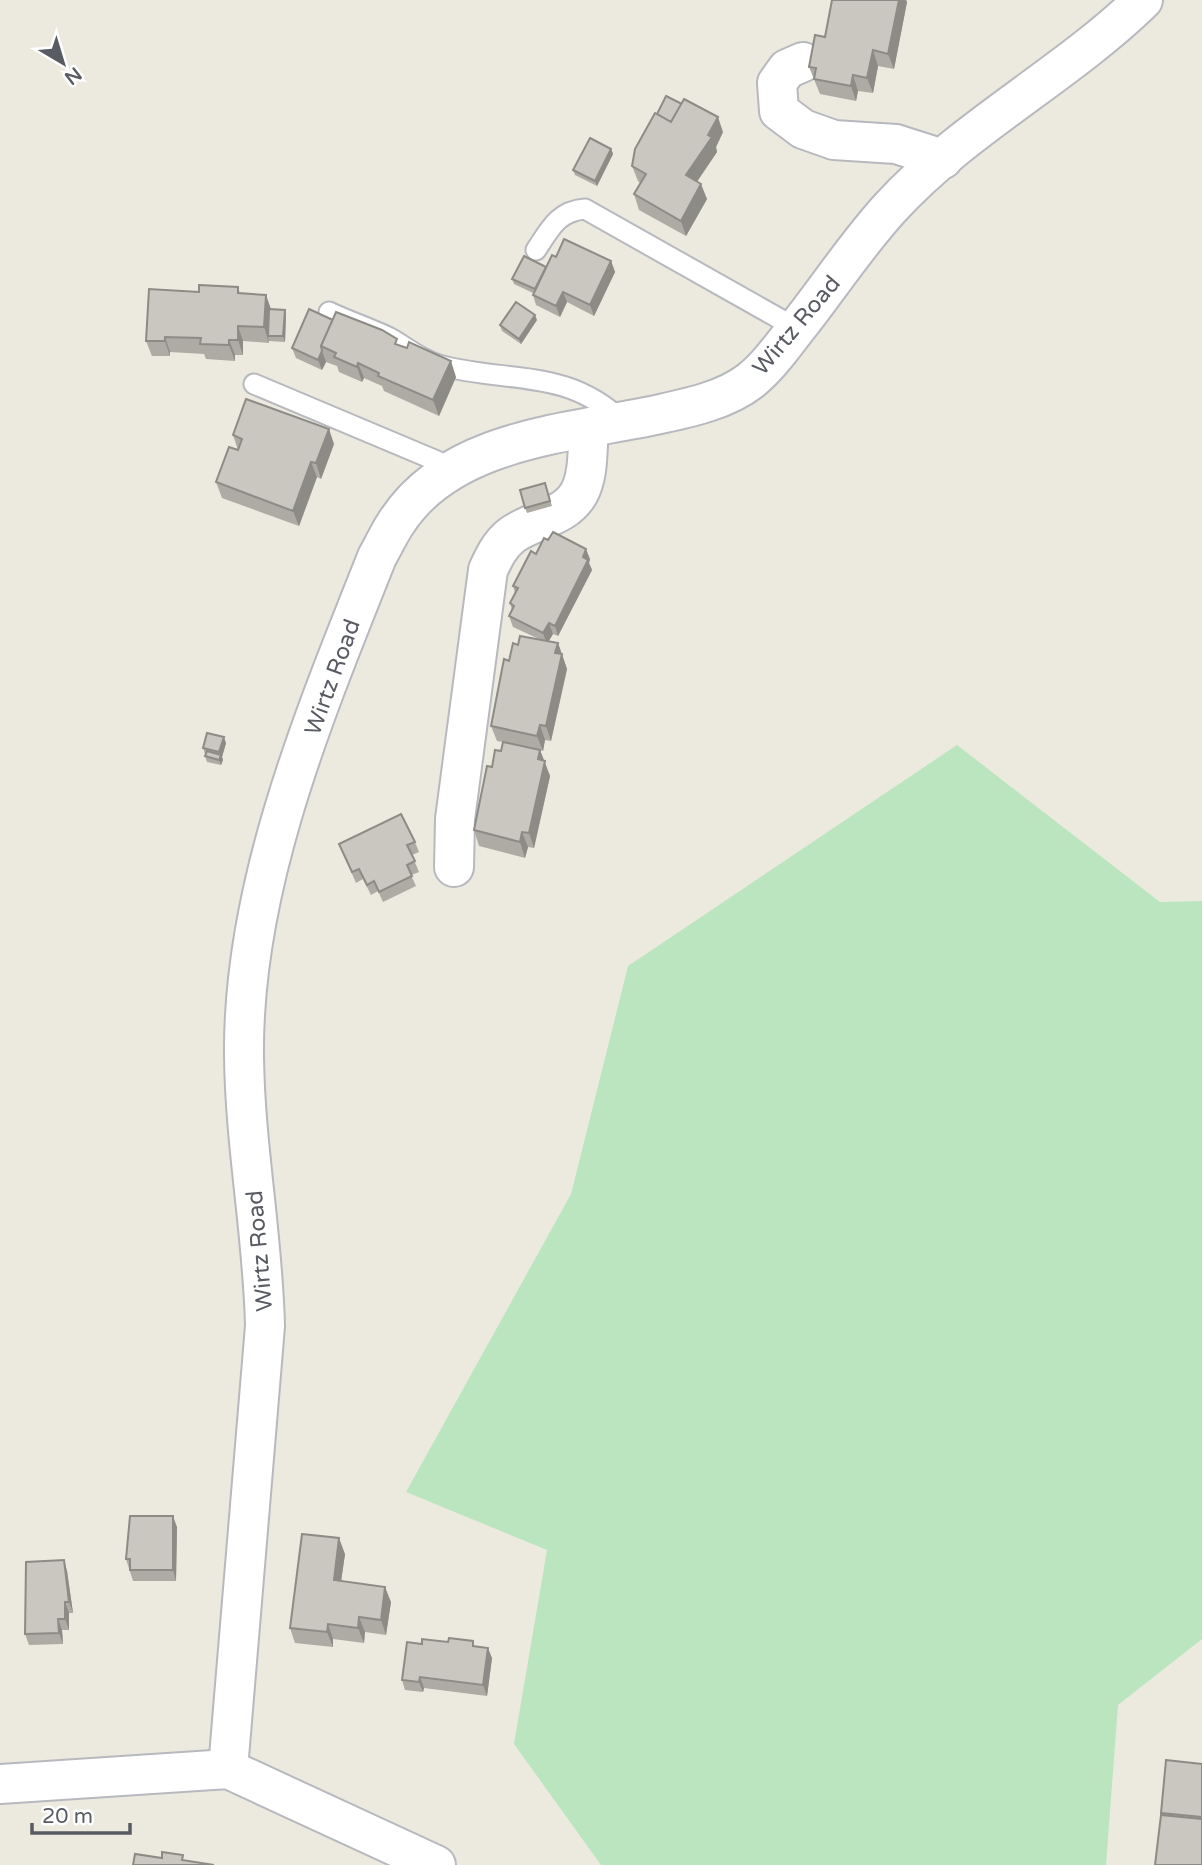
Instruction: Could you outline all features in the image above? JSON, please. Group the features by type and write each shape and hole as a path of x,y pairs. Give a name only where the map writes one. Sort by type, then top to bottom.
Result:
{"street":[{"name":"Wirtz Road","path":"228,1769 265,1326 264,1268 247,1139 244,1055 247,989 260,895 277,829 377,557 399,518 425,490 456,469 511,445 680,410 719,397 750,381 796,328 889,208 943,159 1115,27 1142,0"},
{"path":"803,62 787,69 777,83 779,111 803,129 834,140 896,144 943,159"},
{"path":"454,867 455,819 488,570 498,549 511,535 555,515 580,491 606,425"},
{"path":"0,1784 228,1769 436,1865"}],"lane":[{"path":"536,250 557,219 570,210 585,209 796,328"},
{"path":"329,312 389,338 414,355 438,365 571,387 603,402 606,425"},
{"path":"254,384 456,469"}],"green space":[{"path":"957,745 1160,902 1202,901 1202,1639 1118,1705 1106,1865 601,1865 514,1744 547,1550 406,1492 571,1194 628,966"}],"building":[{"path":"832,0 899,0 888,54 873,50 867,78 853,75 851,86 814,79 816,68 809,67 815,35 825,37"},
{"path":"666,96 682,104 671,122 657,114"},
{"path":"684,99 718,117 708,135 712,137 686,175 701,184 681,221 634,194 646,174 632,166 635,149 655,113 671,122"},
{"path":"590,138 611,149 595,181 573,170"},
{"path":"564,239 611,261 590,305 563,292 556,306 533,295 552,255 556,257"},
{"path":"524,256 546,267 535,289 512,279"},
{"path":"199,285 238,287 238,293 266,295 264,327 238,326 238,340 229,340 229,345 200,344 201,338 165,337 165,341 146,341 149,289 199,292"},
{"path":"516,302 535,315 519,339 500,325"},
{"path":"269,309 285,310 283,336 268,336"},
{"path":"309,309 333,320 321,346 318,360 292,348"},
{"path":"336,312 382,330 397,339 395,344 407,348 409,342 451,361 433,400 378,376 379,373 358,363 357,367 334,357 336,353 321,346"},
{"path":"246,399 329,429 316,463 311,462 293,511 216,482 229,447 238,450 242,439 233,435"},
{"path":"545,483 550,501 525,508 520,490"},
{"path":"553,532 586,549 583,557 588,560 555,626 549,623 543,633 509,616 514,606 510,603 518,588 513,586 531,551 536,554 544,538 548,540"},
{"path":"520,636 558,643 555,653 562,654 546,726 540,725 537,736 491,726 504,659 509,661 513,643 518,645"},
{"path":"207,733 224,737 219,752 203,748"},
{"path":"503,742 540,750 538,759 545,761 529,833 522,832 520,842 474,830 487,766 492,767 495,750 501,751"},
{"path":"207,751 221,755 219,760 205,756"},
{"path":"401,814 415,842 407,845 415,861 407,865 412,876 379,892 374,881 367,885 359,869 352,872 339,844"},
{"path":"130,1516 173,1516 173,1570 130,1570 130,1559 126,1559"},
{"path":"302,1534 339,1538 334,1580 385,1587 381,1620 359,1617 358,1628 328,1624 327,1632 290,1628"},
{"path":"64,1560 69,1602 65,1602 65,1619 58,1619 59,1633 25,1634 26,1562"},
{"path":"449,1638 473,1641 473,1646 488,1648 483,1685 420,1677 419,1682 402,1680 407,1642 422,1644 422,1639 448,1642"},
{"path":"1166,1760 1202,1764 1202,1817 1161,1813"},
{"path":"1161,1815 1202,1819 1202,1865 1155,1865"},
{"path":"162,1852 183,1855 182,1860 214,1865 133,1865 135,1854 162,1858"}]}
